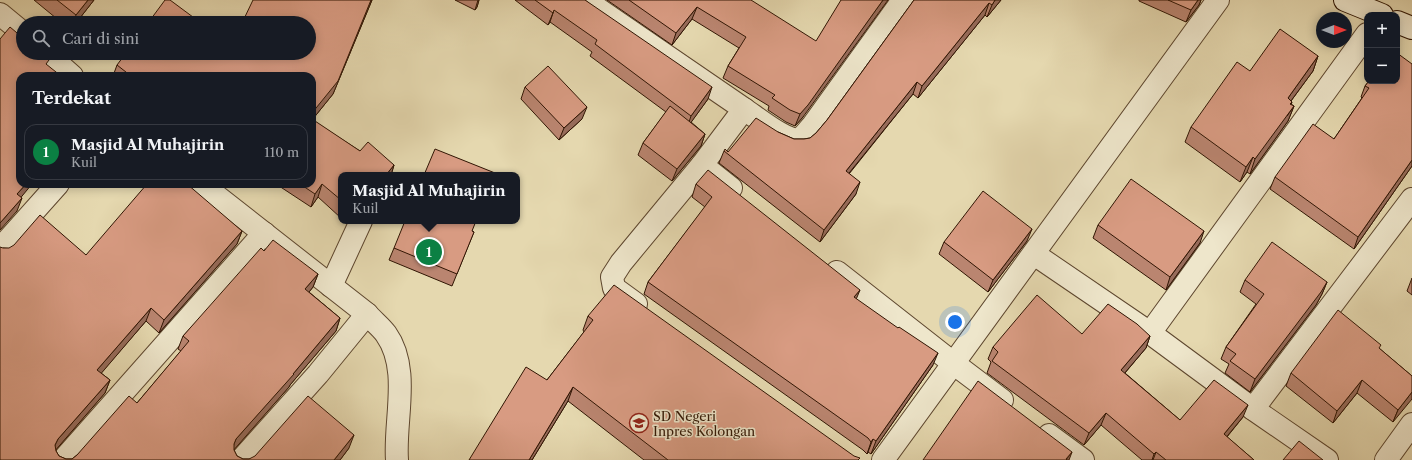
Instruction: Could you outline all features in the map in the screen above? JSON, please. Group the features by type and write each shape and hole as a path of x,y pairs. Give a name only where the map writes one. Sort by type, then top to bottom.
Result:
{"street":[{"path":"585,0 784,136 792,139 803,137 813,125 903,0"},
{"path":"882,460 1034,254 1218,0"},
{"path":"1345,0 1375,12"},
{"path":"0,14 16,27"},
{"path":"1400,23 1412,28"},
{"path":"1150,333 1364,38"},
{"path":"54,60 67,72"},
{"path":"652,315 614,288 612,277 621,262 702,165 744,109"},
{"path":"702,165 746,200"},
{"path":"0,249 54,188"},
{"path":"206,188 367,314 386,334 397,357 400,379 396,447 397,460"},
{"path":"1253,409 1412,199"},
{"path":"331,286 360,224"},
{"path":"63,460 264,233"},
{"path":"1034,254 1150,333 1253,409 1327,460"},
{"path":"821,259 953,363 1083,460"},
{"path":"241,460 318,374 367,314"},
{"path":"1386,460 1412,424"}],"building":[{"path":"57,0 88,0 76,15"},
{"path":"165,0 170,0 192,16 153,16"},
{"path":"253,0 371,0 338,81 316,108 316,72 126,72 117,65 121,60 316,60 316,16 245,16"},
{"path":"535,0 585,0 712,87 691,116 595,44 597,40 554,10 553,13"},
{"path":"629,0 751,0 816,41 841,0 883,0 800,114 790,110 772,98 775,95 728,66 746,37 697,7 676,33"},
{"path":"914,0 995,0 992,5 989,3 922,86 917,82 846,171 860,182 824,230 724,151 725,149 728,152 756,118 778,132 794,139 810,138 827,120"},
{"path":"1168,0 1198,0 1191,10"},
{"path":"10,27 16,32 16,60 49,60 46,64 56,72 16,72 16,188 22,188 17,194 22,198 0,223 0,39"},
{"path":"1280,29 1318,56 1288,98 1292,102 1290,104 1294,106 1255,159 1253,157 1246,167 1191,127 1237,62 1250,71"},
{"path":"1400,55 1412,64 1412,160 1358,237 1275,177 1313,124 1334,139 1369,88 1365,86 1367,84 1400,84"},
{"path":"548,66 587,107 564,128 525,87"},
{"path":"670,106 705,134 677,169 643,143"},
{"path":"316,122 360,151 368,142 394,165 388,172 338,172 338,197 322,184 315,194 306,188 316,188"},
{"path":"435,149 492,172 425,172"},
{"path":"708,170 860,290 854,297 898,328 899,327 938,353 876,441 873,439 871,442 868,438 648,282 712,197 696,184"},
{"path":"1131,179 1204,231 1170,277 1098,225"},
{"path":"144,188 192,188 242,231 164,320 151,308 97,370 110,380 58,439 55,445 59,456 66,459 72,459 77,455 129,396 137,403 189,341 183,336 261,248 264,251 273,240 318,274 305,289 340,318 294,374 236,439 234,450 237,456 243,459 249,459 255,456 308,396 354,435 334,460 0,460 0,247 9,248 14,245 40,215 86,255"},
{"path":"983,191 1032,229 993,280 944,242"},
{"path":"404,224 475,224 472,231 474,232 457,274 394,248"},
{"path":"1272,242 1327,282 1255,379 1230,361 1236,354 1226,347 1264,294 1245,280"},
{"path":"614,285 854,456 860,458 858,460 668,460 573,387 529,460 469,460 526,367 547,380 593,320 588,316"},
{"path":"1037,295 1082,334 1108,304 1137,324 1150,336 1121,370 1180,420 1214,380 1248,405 1224,434 1254,460 1166,460 1156,452 1154,454 1106,413 1089,433 992,361 998,352 993,347"},
{"path":"1338,310 1381,345 1379,348 1412,376 1412,392 1398,410 1362,380 1337,411 1291,373"},
{"path":"978,381 1072,452 1066,459 1067,460 923,460"},
{"path":"1299,441 1323,460 1283,460"}],"place":[{"name":"Masjid Al Muhajirin","path":"429,252"},
{"name":"SD Negeri Inpres Kolongan","path":"639,423"}]}
